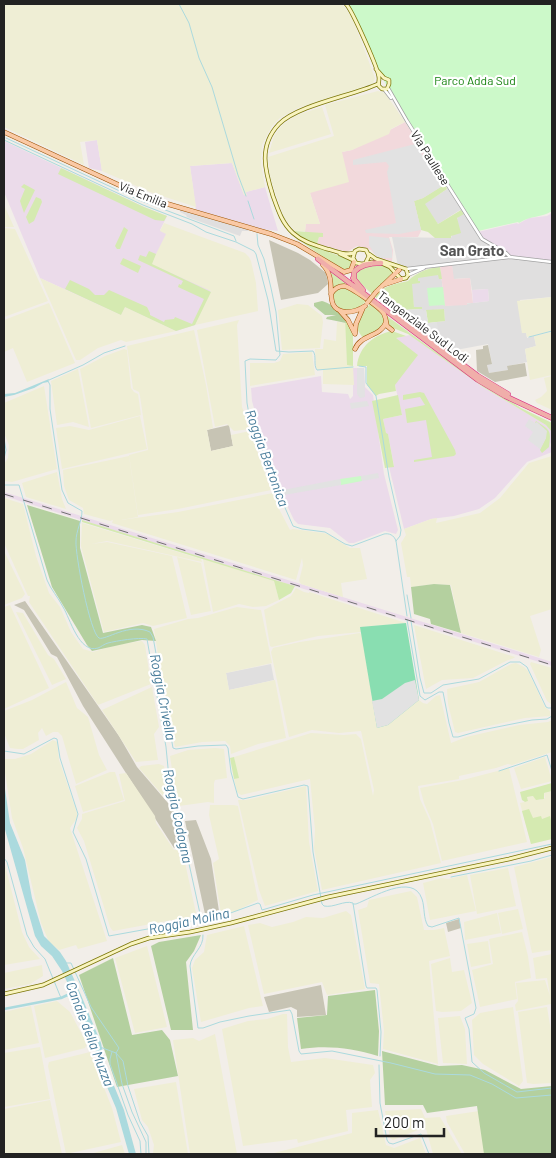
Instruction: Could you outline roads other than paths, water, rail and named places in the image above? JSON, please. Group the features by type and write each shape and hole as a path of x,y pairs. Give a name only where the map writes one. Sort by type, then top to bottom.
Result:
{"highway":[{"name":"Tangenziale Sud Lodi","path":"318,259 478,380 522,407 552,418"},
{"path":"325,262 483,379 552,418"},
{"path":"354,280 354,272 360,267 372,263 381,264"},
{"path":"360,265 353,272 354,280 363,290"},
{"path":"382,311 420,340 430,344"}],"main road":[{"name":"Via Paullese","path":"348,5 354,15 382,84"},
{"path":"382,84 306,109 288,117 274,131 266,150 265,162 268,179 278,210 285,224 303,241 348,254 361,248 399,273 408,275"},
{"name":"Via Emilia","path":"4,132 146,198 289,241"},
{"path":"289,241 346,272 352,269 353,253"},
{"name":"Tangenziale Sud Lodi","path":"289,241 318,259"},
{"path":"333,250 360,265 366,262 381,264 389,266 405,278 408,275"},
{"path":"366,262 368,254"},
{"path":"318,259 330,274 332,282 330,296 333,304 350,322 355,334 357,319 366,304 377,291 399,273"},
{"path":"377,291 399,273"},
{"path":"330,296 336,288 346,287 382,311 387,326 392,330"},
{"path":"338,310 350,312 366,304"},
{"path":"355,348 362,339 380,331 386,322"},
{"path":"355,335 357,338 362,339"},
{"path":"4,994 33,988 52,981 131,944 149,938 200,930 328,896 509,860 552,848"}],"street":[{"name":"Via Paullese","path":"382,84 482,239 501,249 510,257"},
{"path":"501,249 502,257"},
{"path":"399,273 427,266 502,257 552,262"},
{"path":"408,275 427,266"}],"water":[{"path":"49,379 48,382 34,388 4,397 4,394 15,393"},
{"path":"4,782 10,823 25,860 32,898 44,936 66,961 81,995 101,1043 105,1064 124,1110 136,1154 129,1154 116,1108 102,1075 91,1034 62,971 35,936 4,826"}],"waterway":[{"path":"179,4 189,23 199,58 212,87 246,196"},
{"path":"6,138 139,200 234,236 236,241"},
{"path":"4,140 143,205 254,251 268,300 276,351 313,351 317,370 353,367"},
{"path":"248,201 254,219"},
{"name":"Roggia Bertonica","path":"257,234 258,245 264,259 276,312 280,355 276,360 250,359 245,361 247,403 249,414 279,494 293,526 325,532 352,546 384,534 393,536 396,541 407,616"},
{"path":"529,337 552,331"},
{"path":"49,380 83,365 104,353 125,346"},
{"path":"359,366 366,367 366,383 376,396 389,477 401,530 400,536 396,541"},
{"name":"Roggia Crivella","path":"48,381 50,385 50,409 62,490 68,503 82,511 76,537 76,549 80,576 95,633 99,638 102,638 126,630 134,629 150,632 153,637 173,748 226,745 238,797 243,799 304,785 308,786 313,852 322,904 324,906 331,906 346,902 353,903 366,986 367,988 376,988 377,990 381,1032 380,1056"},
{"name":"Roggia Codogna","path":"4,438 6,450 4,459"},
{"name":"Roggia Codogna","path":"4,485 19,485 47,580 80,641 91,648 98,648 107,643 122,640 147,639 166,747 170,788 178,814 201,918"},
{"name":"Roggia Bertonica","path":"407,595 411,618"},
{"name":"Roggia Bertonica","path":"407,620 420,696 425,700 439,692 443,692 453,737 532,720 547,719 552,716"},
{"path":"411,621 424,693 431,693 443,685 479,679 510,662 520,662 527,667 546,707 552,708"},
{"name":"Roggia Molina","path":"4,751 24,754 54,738 57,739 60,758 78,814 73,832 86,859 109,936 225,915 258,903 262,910 313,895 552,844"},
{"path":"499,771 547,755 552,771"},
{"path":"451,877 552,855"},
{"name":"Canale della Muzza","path":"4,858 7,862 27,935 34,947 45,959 61,998"},
{"path":"353,904 392,889 410,888 417,891 422,899 425,920 428,926 432,927 459,918 476,1008 474,1014 465,1018 469,1029 472,1062 484,1073 517,1092 552,1088"},
{"name":"Roggia Codogna","path":"203,935 202,944 190,966 198,1028 249,1016 290,1010 301,1054 332,1051 435,1074 470,1075 492,1084 516,1098 552,1095"},
{"name":"Canale della Muzza","path":"65,963 71,963 91,1007 119,1048 116,1053 122,1084 146,1142 146,1154"},
{"name":"Canale della Muzza","path":"4,1009 61,998 74,992"},
{"name":"Canale della Muzza","path":"100,1047 116,1053 123,1061 128,1086 140,1122 148,1136 149,1154"},
{"name":"Canale della Muzza","path":"112,1052 110,1064 128,1115 140,1141 141,1154"},
{"name":"Roggia Crivella","path":"379,1065 380,1103 387,1140 393,1144 421,1134 429,1154"}],"railway":[{"path":"4,494 552,665"}],"district":[{"name":"San Grato","path":"472,251"}],"park label":[{"name":"Parco Adda Sud","path":"475,81"}]}
